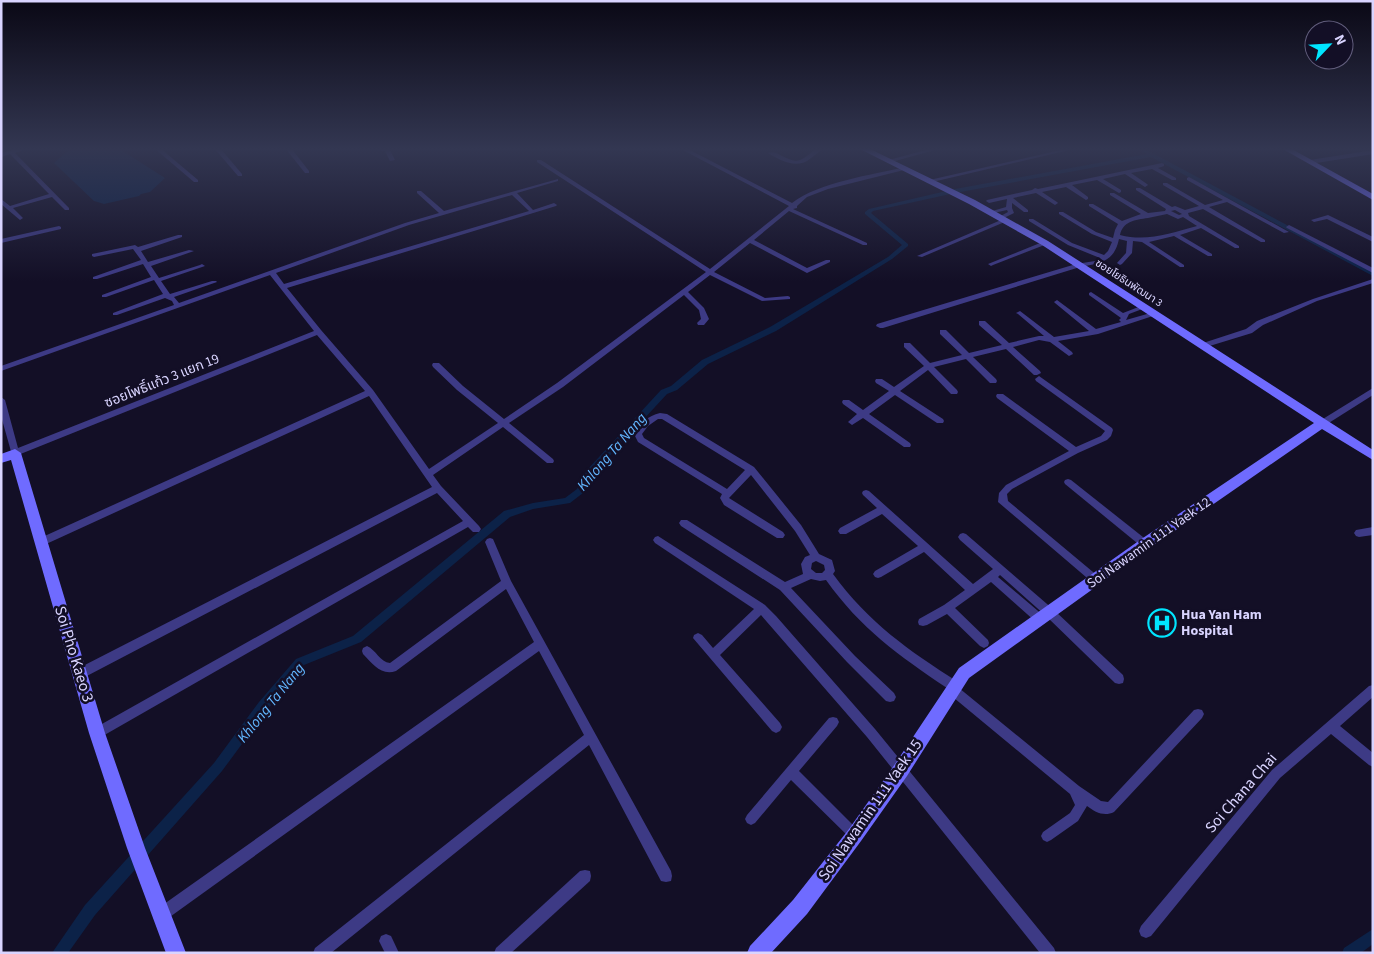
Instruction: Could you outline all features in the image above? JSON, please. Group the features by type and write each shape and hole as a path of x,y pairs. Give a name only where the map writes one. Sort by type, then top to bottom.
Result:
{"street":[{"path":"420,193 443,214"},
{"path":"1,369 407,224 513,193 530,209"},
{"path":"588,193 710,272 764,300 788,298"},
{"path":"765,193 865,244"},
{"path":"428,474 560,385 812,193"},
{"name":"ซอยโยธินพัฒนา 3","path":"953,193 1045,243 1373,456"},
{"path":"989,200 1009,198 1027,193"},
{"path":"1039,193 1055,203"},
{"path":"1078,193 1086,198"},
{"path":"1116,193 1148,216"},
{"path":"1142,193 1178,216 1203,206 1228,200"},
{"path":"1179,193 1264,241"},
{"path":"1214,193 1287,230 1373,270"},
{"path":"8,208 52,194 66,209"},
{"path":"920,256 999,217 1011,213 1009,198"},
{"path":"1009,198 1026,211"},
{"path":"1,201 20,218"},
{"path":"283,287 554,205"},
{"path":"1091,205 1122,223 1170,210"},
{"path":"999,217 1009,208"},
{"path":"1061,213 1094,233 1130,241 1145,242 1202,226"},
{"path":"1185,214 1237,246"},
{"path":"1314,220 1328,217 1373,240"},
{"path":"1031,220 1070,244 1105,258"},
{"path":"880,326 1082,267 1095,265 1095,263 1113,251 1122,223"},
{"path":"1,241 59,228"},
{"path":"1174,234 1210,255"},
{"path":"137,250 180,236"},
{"path":"750,240 807,271 828,261"},
{"path":"1120,263 1129,253 1130,241"},
{"path":"1145,242 1182,266"},
{"path":"991,264 1045,243"},
{"path":"94,255 132,247 137,250 168,297 174,300 178,306"},
{"path":"95,278 191,251"},
{"path":"104,296 202,266"},
{"path":"98,732 472,525 438,488 370,392 318,332 272,273"},
{"path":"1203,346 1249,331 1260,323 1315,300 1373,281"},
{"path":"115,314 214,282"},
{"path":"683,291 702,309 705,319 701,323"},
{"path":"1091,294 1123,320"},
{"path":"168,297 164,303 168,309"},
{"path":"1057,302 1096,332"},
{"path":"1123,320 1126,314 1143,307"},
{"path":"1020,313 1069,354"},
{"path":"852,422 929,366 1038,338 1052,340 1096,332 1123,320 1154,314"},
{"path":"982,323 1038,376 1108,430 1108,434 1104,438 1075,451 1003,492 1003,502 1096,580"},
{"name":"ซอยโพธิ์แก้ว 3 แยก 19","path":"8,456 318,332"},
{"path":"944,332 993,380"},
{"path":"907,345 954,392"},
{"path":"436,365 503,424 550,461"},
{"path":"879,381 940,421"},
{"path":"1321,424 1373,391"},
{"path":"41,542 370,392"},
{"path":"1000,396 1075,451"},
{"path":"1,400 8,456"},
{"path":"846,402 907,444"},
{"path":"727,493 641,440 638,434 640,429 659,414 751,469 798,528 816,557 829,563 830,571 828,575"},
{"name":"Soi Nawamin 111 Yaek 12","path":"976,663 1145,544 1321,424"},
{"name":"Soi Pho Kaeo 3","path":"8,456 41,542 79,674 140,857 162,914"},
{"path":"751,469 724,498 727,503 780,534"},
{"path":"1068,482 1145,544"},
{"path":"79,674 438,488"},
{"path":"866,493 973,591"},
{"path":"843,531 883,509"},
{"path":"684,523 784,587 851,660 890,697"},
{"path":"1359,532 1373,531"},
{"path":"963,537 996,573 1119,680"},
{"path":"658,540 761,608 901,770 1048,953"},
{"path":"490,542 507,582 666,876"},
{"path":"878,574 924,547"},
{"path":"816,557 808,560 806,564 807,572 820,578 828,575"},
{"path":"923,622 948,608 996,573"},
{"path":"784,587 810,575"},
{"path":"828,575 851,604 900,650 953,688 1075,790 1099,807 1110,808 1198,714"},
{"path":"367,651 383,668 392,668 507,582"},
{"path":"713,656 761,608"},
{"path":"948,608 984,643"},
{"path":"698,638 776,727"},
{"path":"176,953 162,914 541,643"},
{"name":"Soi Nawamin 111 Yaek 15","path":"757,953 800,907 855,835 901,770 953,688 976,663"},
{"name":"Soi Chana Chai","path":"1146,931 1276,774 1373,690"},
{"path":"751,819 833,722"},
{"path":"1331,726 1373,761"},
{"path":"320,953 591,736"},
{"path":"791,771 855,835"},
{"path":"1047,836 1074,817 1081,806 1075,790"},
{"path":"502,953 585,876"}],"water":[{"path":"85,193 148,193 104,204 94,201"}],"waterway":[{"name":"Khlong Ta Nang","path":"59,953 90,910 218,767 263,706 300,662 357,639 507,514 533,506 567,501 580,491 590,472 664,392 674,388 705,362 773,329 890,258 906,245 867,213 871,210 948,193"},
{"path":"1222,193 1373,274"},
{"path":"1349,953 1373,936"}],"place":[{"name":"Hua Yan Ham Hospital","path":"1162,623"}]}
